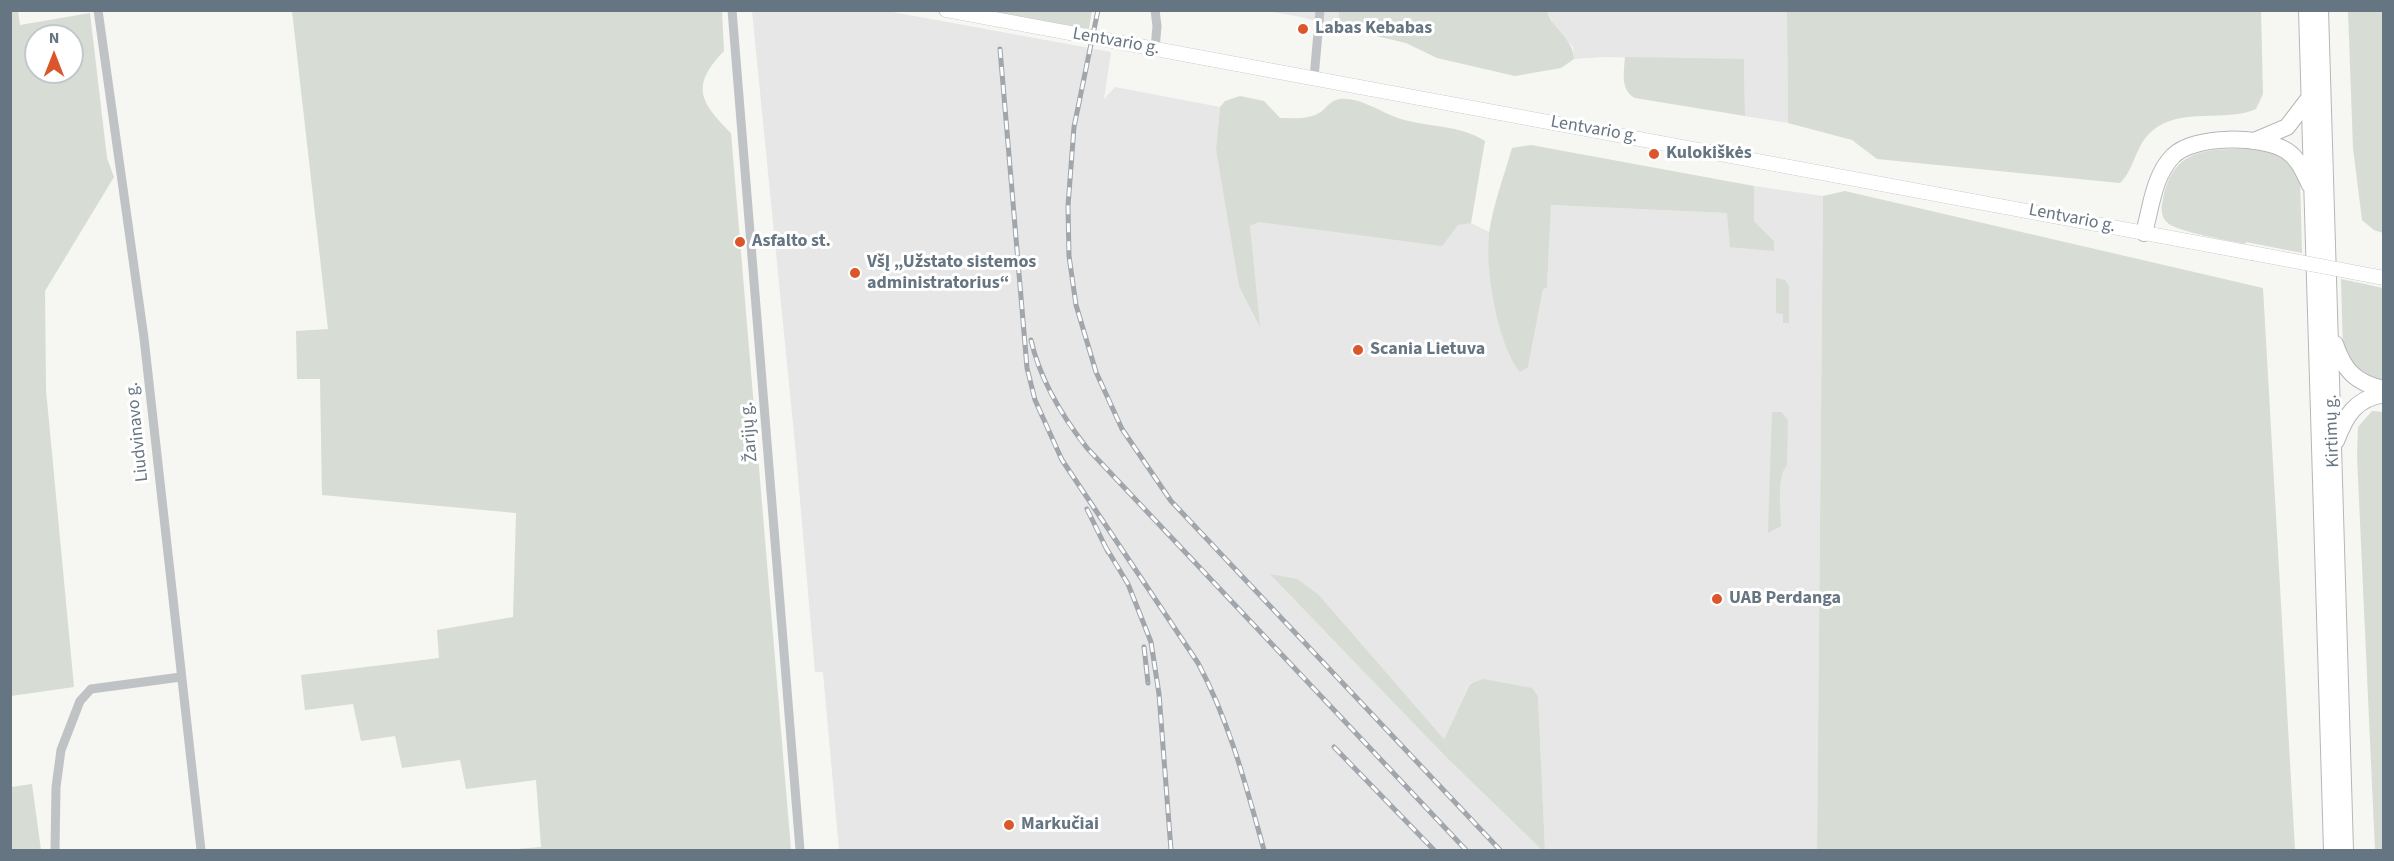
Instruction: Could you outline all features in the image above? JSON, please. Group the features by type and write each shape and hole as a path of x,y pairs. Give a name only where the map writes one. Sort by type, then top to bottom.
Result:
{"highway":[{"name":"Kirtimų g.","path":"2307,10 2332,850"},
{"name":"Kirtimų g.","path":"2320,10 2345,850"},
{"path":"2253,141 2287,127 2310,97"},
{"path":"2144,233 2158,181 2174,155 2197,143 2253,141 2288,152 2300,165 2312,189"},
{"path":"2330,326 2346,370 2360,382 2384,389"},
{"path":"2333,447 2353,407 2370,397 2384,394"}],"main road":[{"name":"Lentvario g.","path":"946,10 2384,278"}],"street":[{"name":"Liudvinavo g.","path":"98,10 144,338 201,850"},
{"name":"Žarijų g.","path":"732,10 800,850"},
{"path":"1155,10 1155,49"},
{"path":"1314,78 1320,10"},
{"path":"55,850 56,787 61,750 80,701 91,689 181,677"}],"shaded area":[{"path":"10,11 18,11 20,25 24,24 24,84 84,84 84,24 26,24 90,13 107,158 114,177 45,291 46,390 74,687 11,696"},
{"path":"292,11 722,11 724,51 706,74 703,94 712,112 731,133 791,850 505,850 541,847 536,780 466,789 460,760 402,768 395,736 361,741 353,704 305,710 301,675 439,658 437,630 513,617 516,513 322,495 320,379 297,379 296,331 328,329"},
{"path":"752,11 887,11 1111,52 1104,99 1115,87 1220,107 1216,149 1259,325 1250,226 1259,222 1471,223 1489,232 1488,250 1528,367 1543,289 1547,288 1551,205 1728,213 1774,251 1774,241 1754,221 1754,186 1823,196 1817,850 1545,850 1538,696 1532,689 1470,683 1444,739 1319,595 1272,574 1448,759 1542,850 839,850 823,672 815,672"},
{"path":"986,11 1092,11 1089,29"},
{"path":"1268,11 1339,11 1338,27 1301,17"},
{"path":"1339,11 1547,11 1554,24 1567,39 1574,59 1561,68 1515,76 1437,58 1406,43 1338,27"},
{"path":"1547,11 1787,11 1788,123 1745,116 1744,60 1604,57 1574,59 1573,47 1555,27"},
{"path":"1787,11 2261,11 2263,94 2256,109 2244,113 2189,117 2164,123 2146,137 2129,171 2120,183 1877,159 1852,140 1788,123"},
{"path":"2348,11 2383,11 2383,233 2374,230 2362,220 2353,148"},
{"path":"1625,57 1744,59 1745,116 1635,98 1630,95 1625,85"},
{"path":"1240,96 1264,101 1280,118 1311,116 1321,112 1337,100 1356,100 1401,119 1454,129 1485,141 1471,223 1458,225 1442,246 1259,222 1250,226 1260,327 1239,286 1216,149 1220,107 1225,101"},
{"path":"1531,145 1754,186 1754,221 1774,241 1774,251 1730,247 1727,213 1551,205 1547,288 1543,289 1528,367 1520,372 1505,344 1494,306 1488,248 1493,212 1512,148"},
{"path":"2265,149 2282,154 2300,178 2302,253 2194,233 2169,224 2164,219 2162,206 2169,180 2177,167 2188,158 2215,150"},
{"path":"1845,191 2263,288 2295,850 1817,850 1823,196"},
{"path":"1776,278 1785,280 1789,286 1789,323 1783,323 1783,314 1776,313"},
{"path":"2341,279 2383,288 2383,383 2367,381 2343,351"},
{"path":"2372,411 2384,412 2383,850 2375,850 2357,456 2358,427"},
{"path":"1772,412 1781,412 1788,420 1787,465 1780,485 1781,526 1768,533"},
{"path":"1270,574 1297,579 1319,595 1444,739 1470,684 1483,679 1532,688 1538,696 1545,850 1542,850 1448,759"},
{"path":"32,784 41,850 11,850 11,787"}],"railway":[{"path":"1098,10 1074,127 1068,206 1069,256 1076,305 1096,372 1122,429 1171,501 1500,850"},
{"path":"1000,49 1027,368 1035,400 1062,460 1198,663 1228,732 1264,850"},
{"path":"1031,340 1040,369 1053,397 1087,448 1466,850"},
{"path":"1087,509 1108,552"},
{"path":"1105,546 1128,584 1151,642 1159,694 1171,850"},
{"path":"1144,647 1148,683"},
{"path":"1334,747 1434,850"}],"place":[{"name":"Labas Kebabas","path":"1303,29"},
{"name":"Kulokiškės","path":"1654,154"},
{"name":"Asfalto st.","path":"740,242"},
{"name":"VšĮ „Užstato sistemos administratorius“","path":"855,273"},
{"name":"Scania Lietuva","path":"1358,350"},
{"name":"UAB Perdanga","path":"1717,599"},
{"name":"Markučiai","path":"1009,825"}]}
